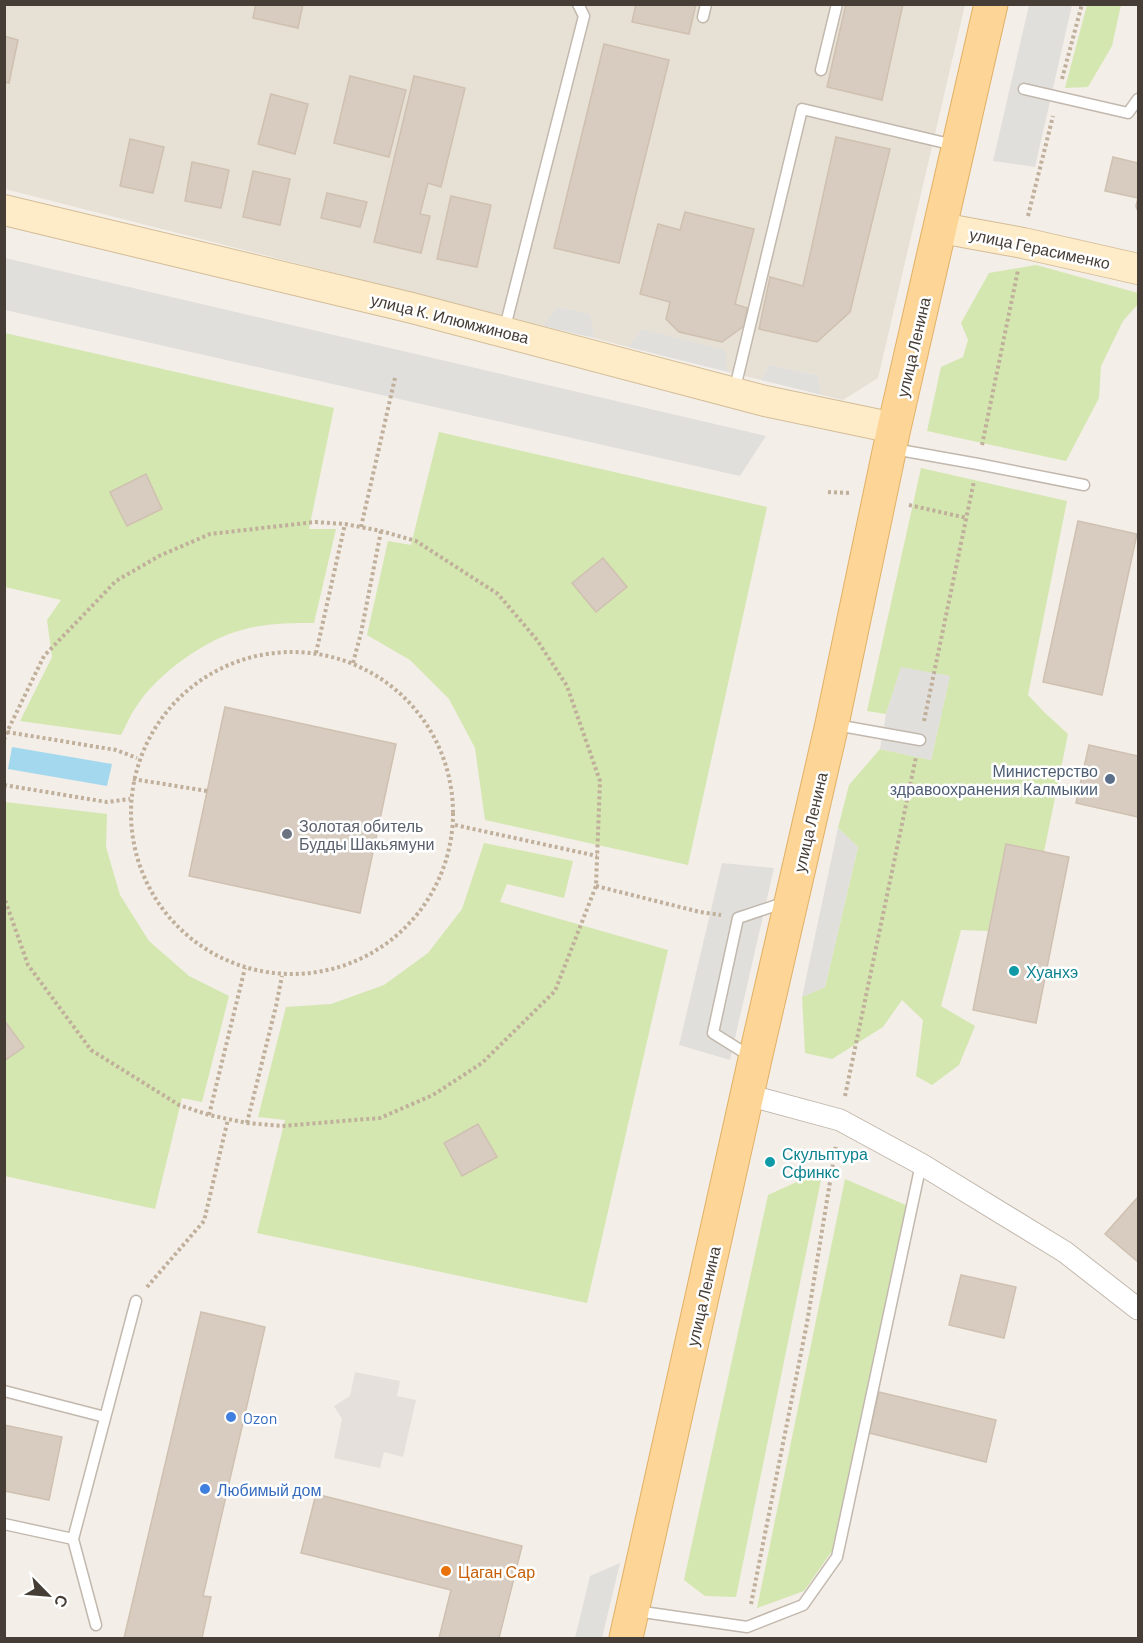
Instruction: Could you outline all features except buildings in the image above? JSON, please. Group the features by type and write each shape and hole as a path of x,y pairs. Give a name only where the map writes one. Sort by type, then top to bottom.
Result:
{"main road":[{"name":"улица Ленина","path":"629,1624 832,724 865,563 991,4"},
{"name":"улица К. Илюмжинова","path":"4,210 504,331 841,418 893,438"},
{"name":"улица Герасименко","path":"941,228 1023,243 1138,269"}],"street":[{"path":"748,1095 840,1120 921,1164 1065,1252 1138,1309"}],"lane":[{"path":"504,331 584,16 578,4"},
{"path":"703,17 706,4"},
{"path":"821,70 837,4"},
{"path":"1024,89 1128,113 1138,99"},
{"path":"734,392 802,109 959,147"},
{"path":"893,438 978,464 1084,485"},
{"path":"832,724 920,740"},
{"path":"755,1059 712,1033 738,918 791,901"},
{"path":"629,1624 747,1627 803,1605 837,1557 921,1164"},
{"path":"96,1625 73,1539 136,1301"},
{"path":"4,1391 105,1417"},
{"path":"4,1524 73,1539"}],"path":[{"path":"747,1627 807,1323 840,1120 1019,266"},
{"path":"361,527 395,378"},
{"path":"828,492 854,493"},
{"path":"905,504 967,518"},
{"path":"4,740 44,656 116,581 159,556 210,534 315,522 345,524 416,541 498,594 537,640 567,686 600,781 596,886 555,991 482,1063 433,1095 380,1118 282,1126 247,1123 209,1115 179,1105 92,1050 28,965 4,897"},
{"path":"316,653 345,524"},
{"path":"353,663 381,531"},
{"path":"316,653 353,663 389,684 421,716 443,756 453,801 455,825 435,889 408,926 372,954 330,971 282,976 245,968 197,945 158,905 135,855 130,799 137,758 168,708 211,673 262,654 316,653"},
{"path":"7,732 116,750 137,758"},
{"path":"133,779 207,791"},
{"path":"4,785 107,802 130,799"},
{"path":"455,825 597,856"},
{"path":"596,886 700,912 738,918"},
{"path":"209,1115 245,968"},
{"path":"247,1123 282,976"},
{"path":"136,1301 204,1221 228,1119"}],"shaded area":[{"path":"4,5 965,5 878,378 843,400 822,395 817,375 769,365 761,380 728,372 724,350 642,329 628,347 594,338 589,314 557,307 543,326 5,189"},
{"path":"1029,5 1072,5 1035,167 993,161"},
{"path":"5,258 766,436 740,476 5,310"},
{"path":"557,307 590,314 594,338 543,326"},
{"path":"642,329 725,350 728,372 628,347"},
{"path":"769,365 817,375 822,395 761,380"},
{"path":"901,667 950,676 931,760 880,749 886,714"},
{"path":"838,828 858,847 825,987 802,997"},
{"path":"722,863 774,868 730,1060 679,1045"},
{"path":"355,1372 400,1381 397,1396 416,1400 403,1457 384,1452 380,1468 334,1458 342,1419 334,1406 350,1396"},
{"path":"620,1563 602,1638 575,1638 590,1576"}],"green space":[{"path":"1087,5 1121,5 1112,46 1088,87 1065,88"},
{"path":"1036,265 1138,293 1138,304 1123,321 1101,366 1099,398 1066,461 927,431 941,367 963,357 968,340 961,323 989,273"},
{"path":"5,333 334,408 309,529 336,529 314,623 278,624 251,628 213,641 197,650 169,671 145,695 132,713 121,735 20,721 52,657 47,620 61,600 5,587","holes":["146,475 162,509 127,525 110,492"]},
{"path":"439,432 767,507 688,865 485,820 475,748 449,699 410,660 367,635 388,541 411,545","holes":["603,558 626,587 596,612 572,583"]},
{"path":"921,468 1067,501 1028,695 1068,734 1044,852 1006,845 988,931 961,930 941,1006 975,1026 959,1065 932,1085 916,1076 923,1020 902,1000 883,1027 832,1059 805,1053 802,997 825,987 858,847 838,828 849,785 880,749 931,760 950,676 901,668 886,714 867,711"},
{"path":"5,802 107,814 106,847 120,895 149,941 189,976 229,996 202,1102 182,1098 155,1209 5,1176 5,1061 24,1047 5,1020"},
{"path":"484,843 573,861 564,898 507,884 500,902 668,950 587,1303 257,1233 285,1120 258,1117 286,1007 331,1004 384,985 428,953 462,909","holes":["478,1124 496,1157 462,1176 444,1144"]},
{"path":"823,1170 736,1597 705,1596 684,1580 768,1195"},
{"path":"845,1179 906,1205 832,1551 804,1591 757,1608"}],"water":[{"path":"12,747 112,764 107,786 8,769"}],"place":[{"name":"Министерство здравоохранения Калмыкии","path":"1110,779"},
{"name":"Золотая обитель Будды Шакьямуни","path":"287,834"},
{"name":"Хуанхэ","path":"1014,971"},
{"name":"Скульптура Сфинкс","path":"770,1162"},
{"name":"Ozon","path":"231,1417"},
{"name":"Любимый дом","path":"205,1489"},
{"name":"Цаган Сар","path":"446,1571"}]}
